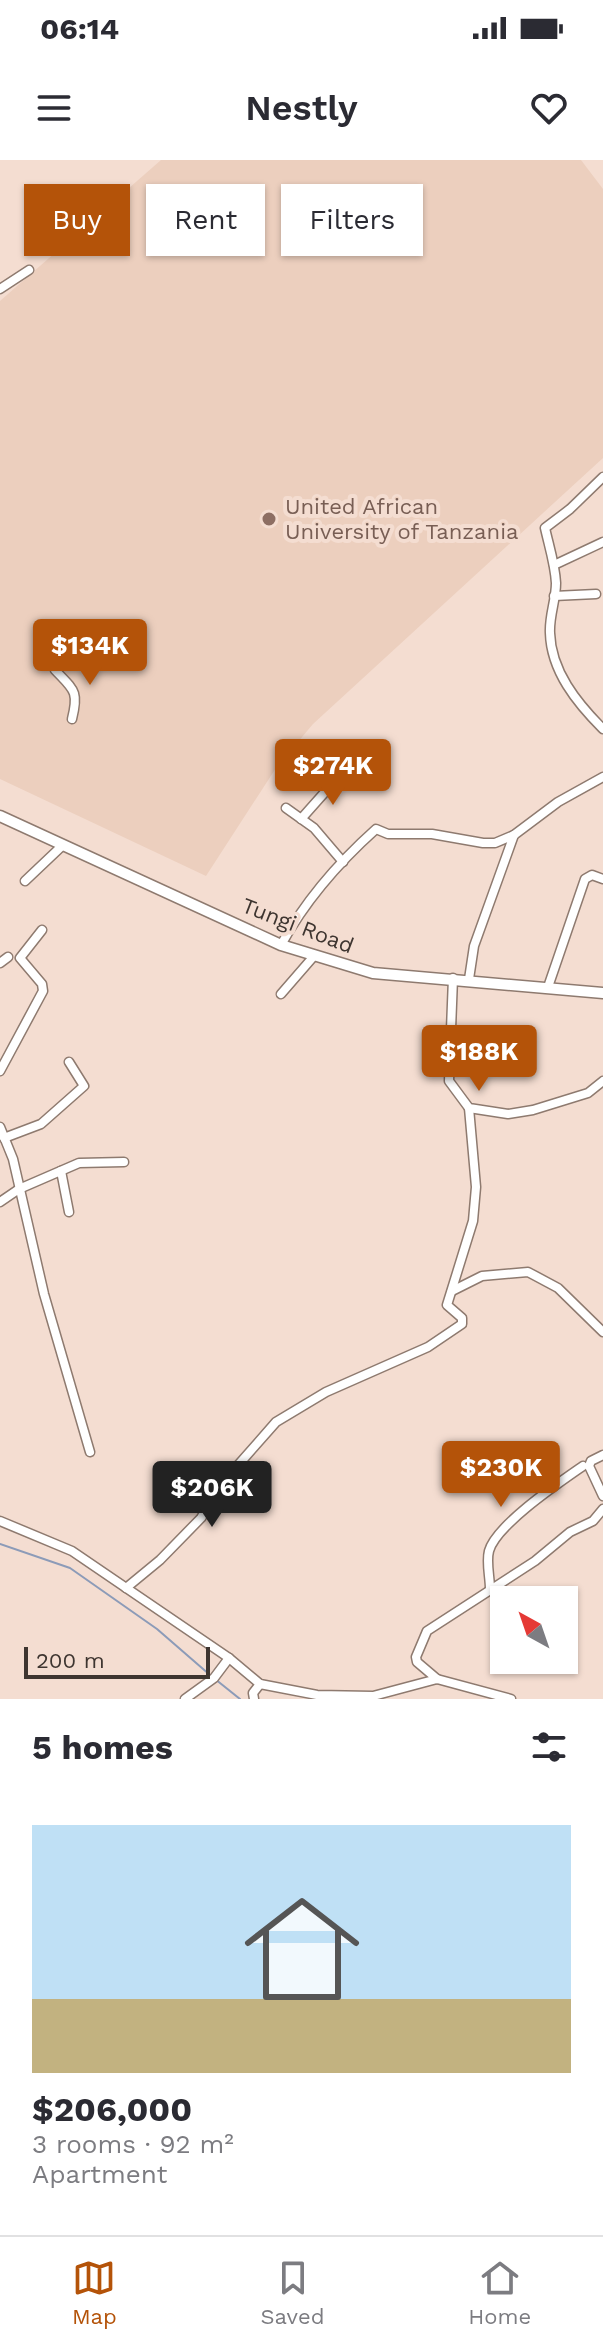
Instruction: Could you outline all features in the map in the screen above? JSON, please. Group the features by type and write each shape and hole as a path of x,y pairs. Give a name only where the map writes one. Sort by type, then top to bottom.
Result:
{"main road":[{"name":"Tungi Road","path":"0,816 281,945 314,956 373,973 603,993"}],"street":[{"path":"0,289 29,270"},
{"path":"603,477 545,528 554,565 550,631 557,668 582,706 603,729"},
{"path":"554,565 603,542"},
{"path":"554,596 596,594"},
{"path":"55,670 75,690 77,700 72,719"},
{"path":"301,819 341,774"},
{"path":"281,945 295,919 306,910 319,887 376,829 388,834 432,834 495,843 514,835 567,796 603,777"},
{"path":"286,808 314,828 343,862"},
{"path":"469,979 474,946 514,835"},
{"path":"25,881 63,845"},
{"path":"548,987 585,879 592,875 603,879"},
{"path":"0,1071 43,991 42,984 20,958 42,930"},
{"path":"281,994 314,956"},
{"path":"0,963 8,957"},
{"path":"126,1588 160,1560 201,1518 225,1480 276,1422 347,1382 428,1347 462,1324 462,1318 447,1305 473,1221 476,1187 469,1108 449,1081 453,978"},
{"path":"4,1138 41,1124 84,1086 69,1062"},
{"path":"469,1108 508,1114 533,1110 588,1093 603,1081"},
{"path":"0,1127 90,1452"},
{"path":"0,1202 19,1189 79,1163 124,1162"},
{"path":"61,1171 69,1212"},
{"path":"451,1291 482,1276 528,1272 558,1288 603,1332"},
{"path":"603,1455 591,1461 589,1466 603,1496"},
{"path":"511,1699 437,1679 417,1662 416,1657 425,1634 490,1589 488,1556 493,1542 510,1522 583,1466"},
{"path":"495,1586 535,1561 570,1532 593,1521 603,1509"},
{"path":"0,1521 72,1551 229,1658 260,1684 317,1695 373,1696 437,1679"},
{"path":"185,1699 214,1678 229,1658"},
{"path":"254,1699 253,1693 260,1684"}],"shaded area":[{"name":"United African University of Tanzania","path":"161,160 581,160 603,189 603,458 313,724 276,768 206,876 0,779 0,301 51,256 130,256 130,187"}],"waterway":[{"path":"0,1544 70,1568 157,1629 210,1675"},
{"path":"215,1679 240,1699"}],"place":[{"name":"United African University of Tanzania","path":"269,519"}]}
